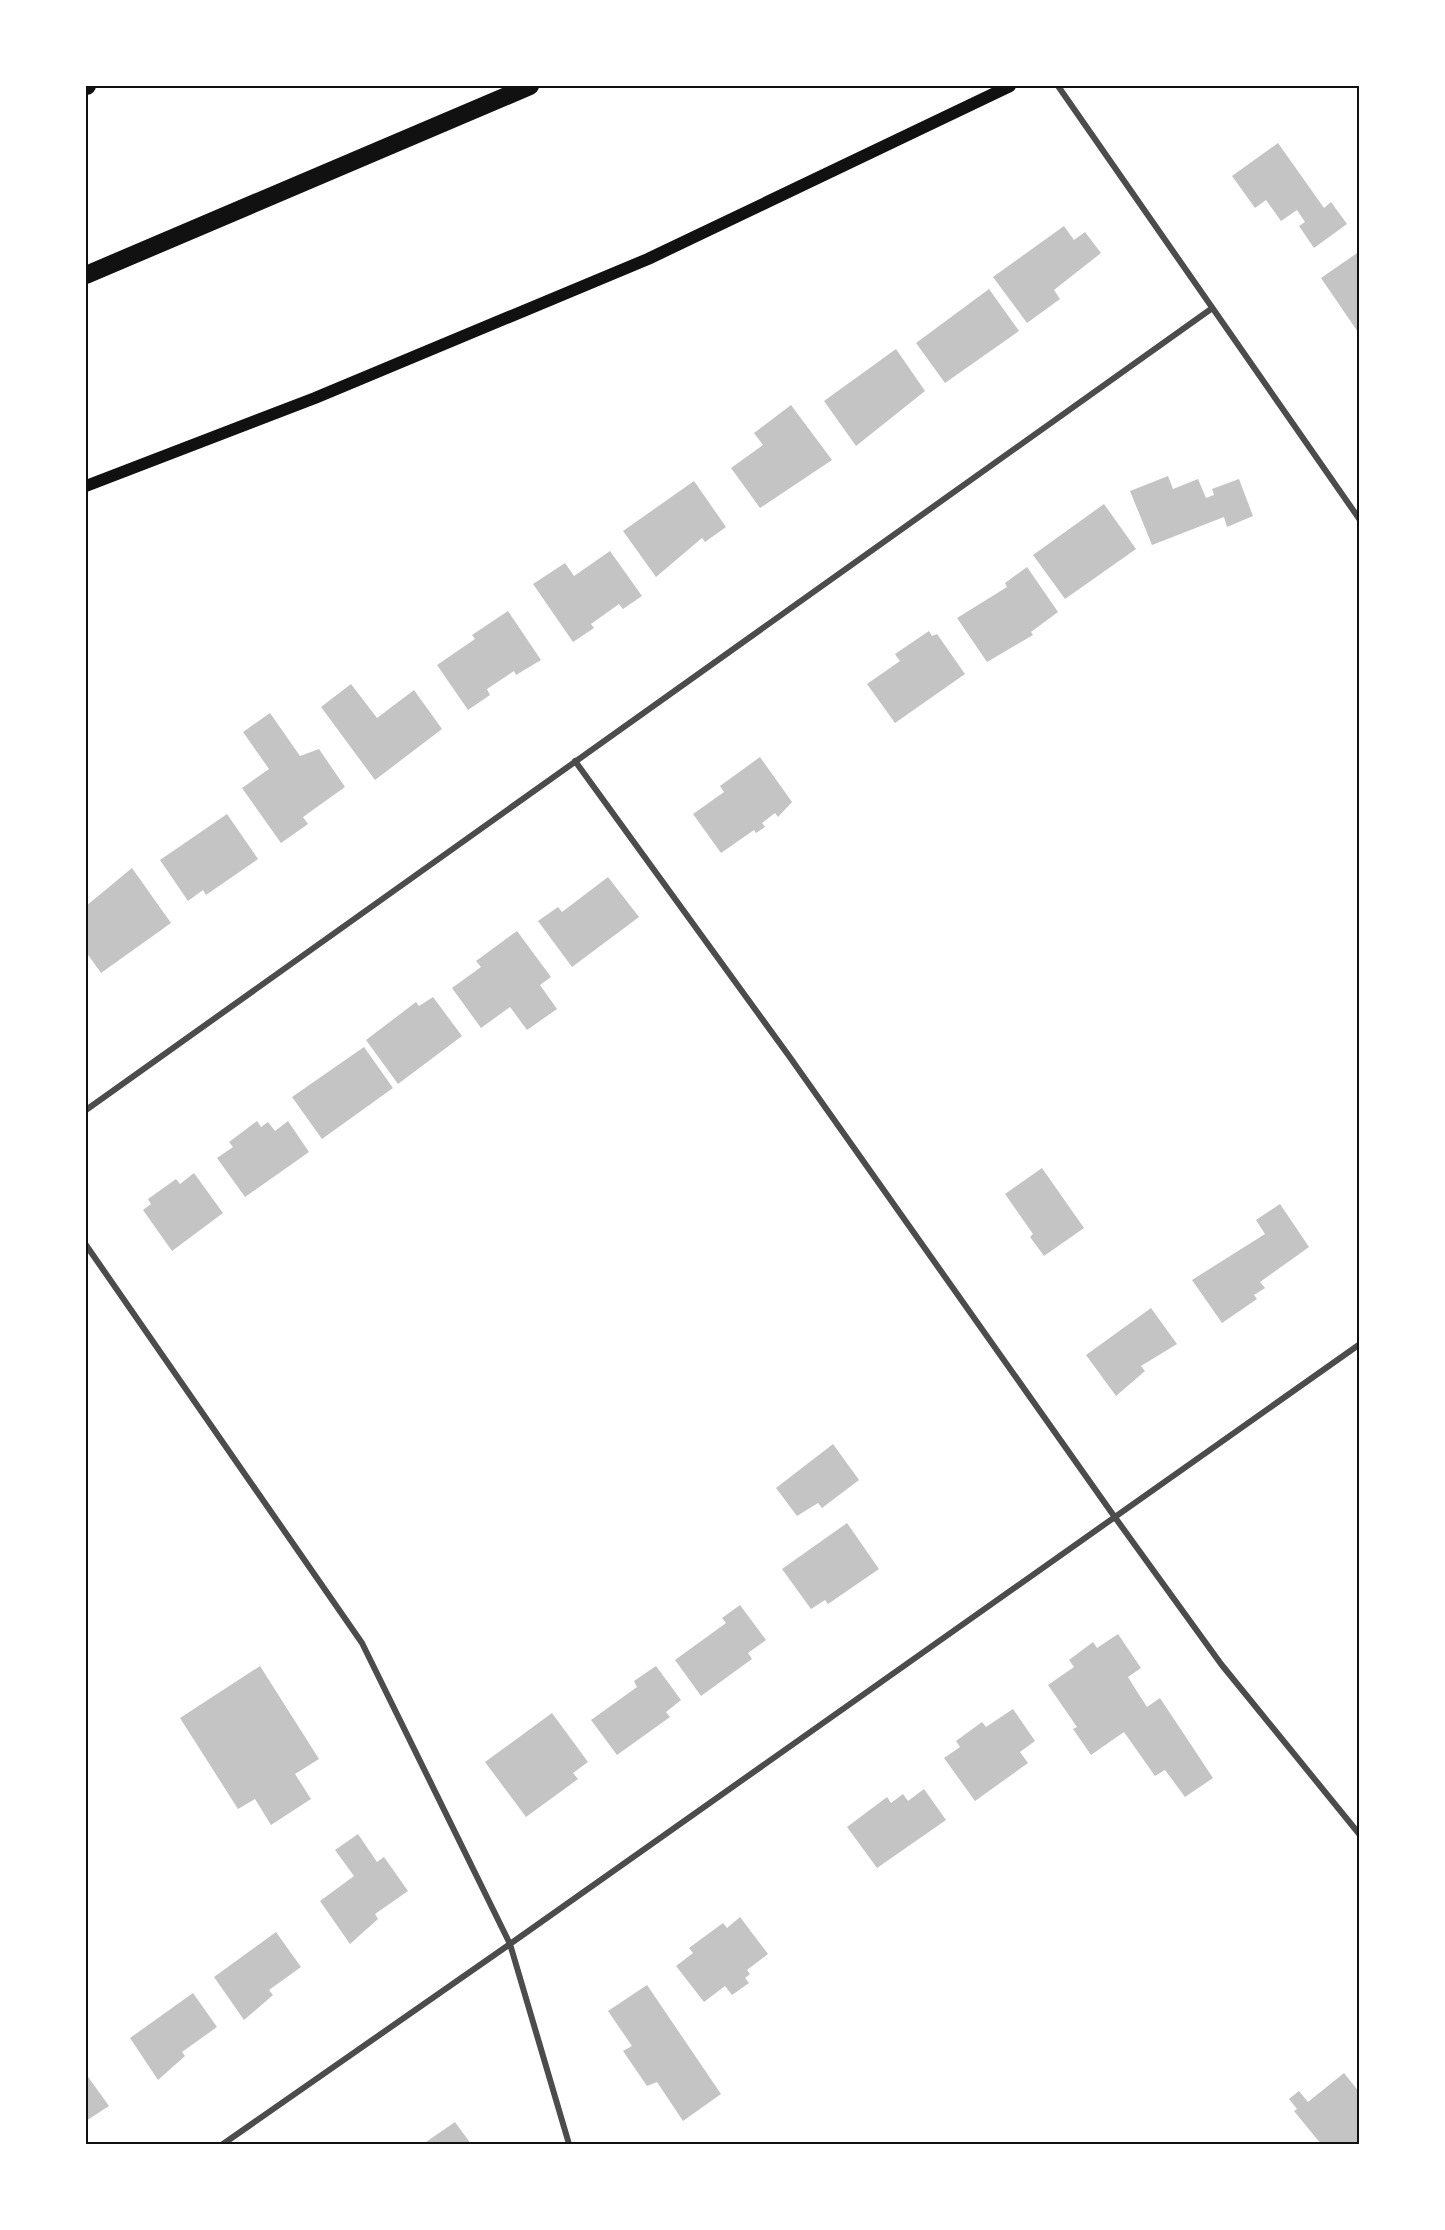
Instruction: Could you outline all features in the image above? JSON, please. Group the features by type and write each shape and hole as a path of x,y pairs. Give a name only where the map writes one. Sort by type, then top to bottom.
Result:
{"highway":[{"path":"86,275 530,86"}],"main road":[{"path":"86,486 315,398 648,259 1010,86"}],"street":[{"path":"1058,86 1359,520"},
{"path":"86,1110 1211,309"},
{"path":"575,761 789,1056 1221,1664 1359,1835"},
{"path":"86,1245 362,1643 510,1944 569,2145"},
{"path":"223,2145 1359,1344"}],"building":[{"path":"1278,143 1324,208 1331,202 1347,224 1314,248 1299,226 1305,222 1297,210 1281,221 1266,200 1255,208 1232,176"},
{"path":"1064,226 1074,240 1085,232 1101,253 1054,290 1060,299 1027,323 993,277"},
{"path":"1360,251 1360,335 1321,278"},
{"path":"989,289 1019,331 945,383 916,343"},
{"path":"896,349 925,391 856,446 824,401"},
{"path":"791,405 832,460 760,508 731,468 763,445 754,433"},
{"path":"1168,476 1173,489 1198,479 1206,498 1214,495 1212,489 1239,479 1253,516 1227,527 1224,517 1152,545 1130,491"},
{"path":"694,481 726,527 705,542 702,538 656,577 623,531"},
{"path":"1104,504 1136,549 1065,599 1033,555"},
{"path":"610,551 642,596 623,609 619,604 591,624 594,628 573,642 533,584 565,563 574,576"},
{"path":"1027,567 1058,612 1031,632 1033,635 987,662 957,618 1007,587 1005,583"},
{"path":"508,611 541,660 516,675 514,671 487,689 490,695 468,710 437,665 475,639 472,635"},
{"path":"929,631 932,636 937,634 965,674 895,723 867,684 900,661 895,654"},
{"path":"351,684 377,718 414,690 442,729 375,780 321,707"},
{"path":"270,713 300,756 319,749 345,787 303,817 308,824 281,843 242,788 269,769 243,732"},
{"path":"760,757 792,802 778,817 775,813 762,823 765,827 756,833 754,830 721,853 693,814 724,792 720,786"},
{"path":"227,814 258,859 206,895 203,890 188,901 160,860"},
{"path":"132,868 171,923 101,973 86,952 86,906"},
{"path":"608,877 639,917 572,967 538,921 558,907 562,912"},
{"path":"517,931 551,977 540,985 557,1009 527,1030 510,1007 481,1028 452,988 481,967 476,961"},
{"path":"433,997 462,1036 398,1084 366,1040 416,1002 419,1006"},
{"path":"364,1047 393,1088 322,1139 292,1097"},
{"path":"257,1121 261,1127 268,1122 275,1131 288,1121 309,1152 245,1197 217,1158 233,1147 229,1142"},
{"path":"1042,1168 1084,1228 1044,1256 1030,1237 1033,1234 1005,1194"},
{"path":"194,1173 223,1213 172,1251 143,1210 151,1204 148,1199 176,1179 180,1184"},
{"path":"1280,1204 1309,1247 1260,1282 1265,1288 1254,1295 1257,1299 1222,1323 1192,1280 1265,1234 1256,1220"},
{"path":"1151,1308 1177,1344 1141,1366 1145,1371 1116,1396 1086,1355"},
{"path":"833,1444 859,1480 822,1508 818,1503 797,1516 776,1488"},
{"path":"847,1523 879,1569 828,1604 825,1600 811,1609 782,1569"},
{"path":"740,1605 766,1640 748,1653 752,1659 701,1696 675,1660 726,1623 722,1618"},
{"path":"1118,1634 1141,1668 1128,1677 1147,1707 1160,1698 1213,1778 1185,1797 1165,1770 1155,1776 1124,1732 1091,1755 1073,1729 1077,1727 1048,1685 1074,1667 1069,1660 1093,1642 1097,1648"},
{"path":"260,1666 319,1759 295,1774 311,1799 271,1825 255,1799 238,1809 180,1718"},
{"path":"656,1666 681,1700 666,1712 670,1717 617,1755 591,1720 637,1687 634,1681"},
{"path":"1013,1709 1035,1741 1020,1752 1028,1763 975,1801 944,1758 960,1747 956,1741 982,1722 986,1727"},
{"path":"552,1713 588,1762 573,1773 578,1779 526,1817 485,1762"},
{"path":"924,1789 946,1820 877,1868 847,1827 887,1797 891,1803 903,1794 908,1801"},
{"path":"358,1834 377,1862 384,1857 408,1891 375,1914 378,1919 350,1944 320,1901 354,1876 335,1850"},
{"path":"740,1917 768,1954 747,1970 750,1974 745,1978 749,1983 732,1995 725,1986 704,2002 676,1966 693,1953 689,1948 723,1923 727,1928"},
{"path":"276,1932 301,1967 269,1990 273,1995 244,2020 214,1977"},
{"path":"647,1985 721,2094 683,2121 657,2082 647,2086 623,2051 632,2046 608,2011"},
{"path":"193,1993 217,2027 182,2052 185,2056 158,2080 130,2038"},
{"path":"1344,2073 1360,2093 1360,2144 1321,2144 1294,2111 1297,2109 1289,2099 1299,2091 1308,2102"},
{"path":"86,2074 109,2106 86,2121"},
{"path":"455,2122 471,2144 423,2144"}]}
